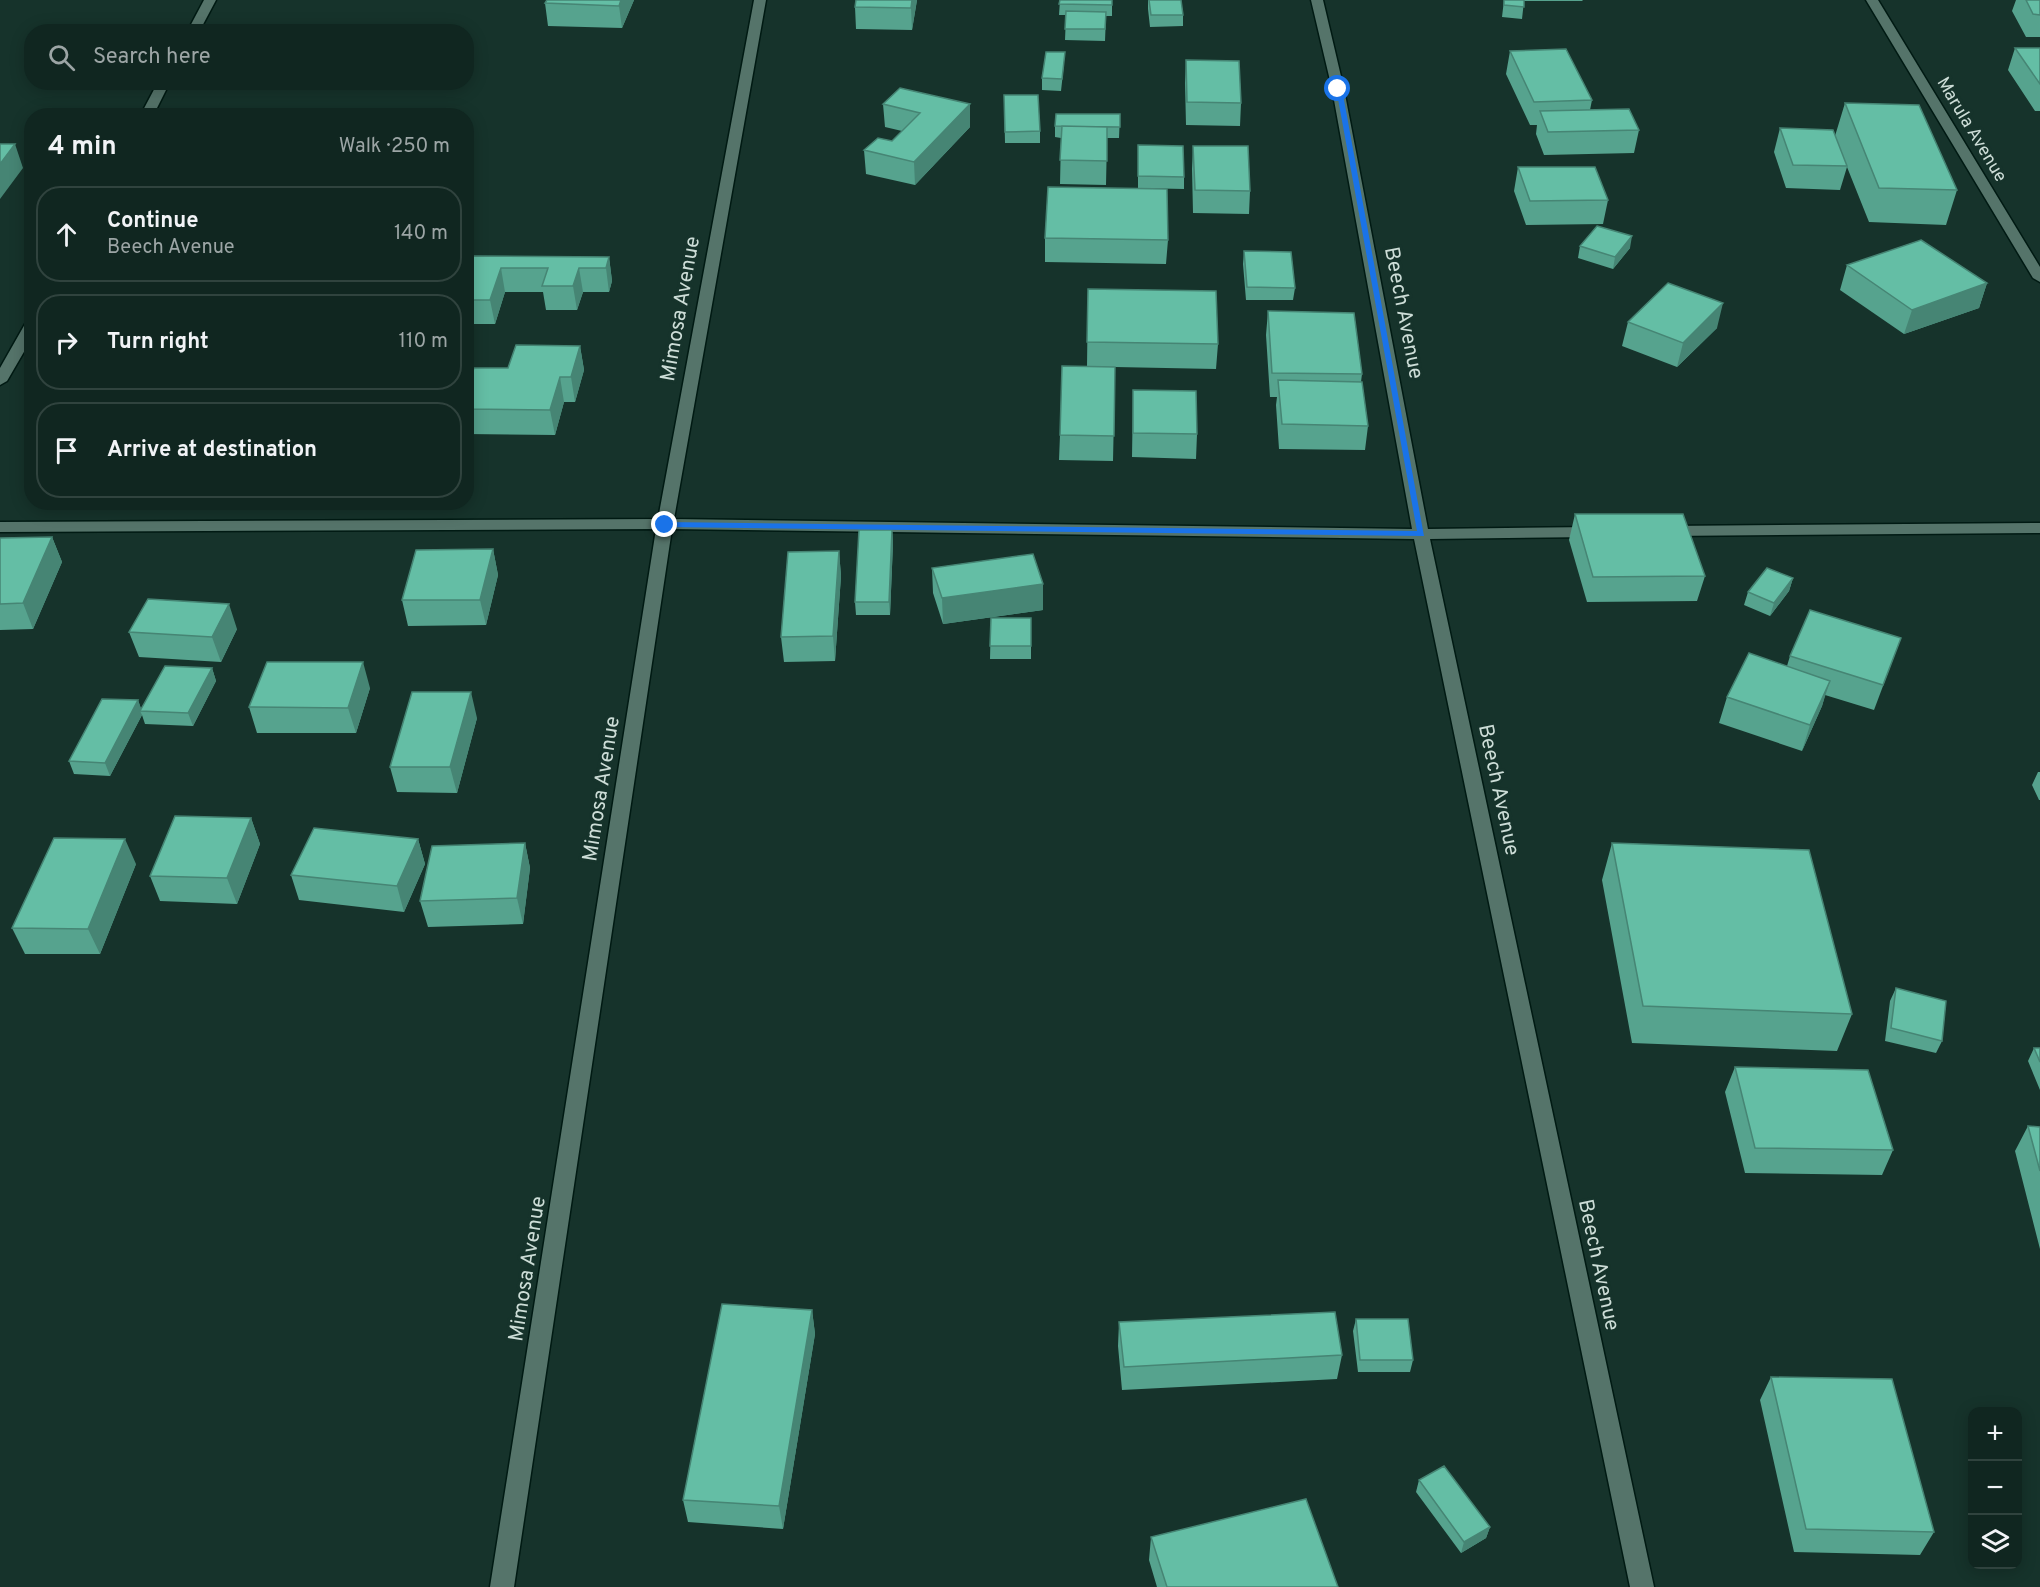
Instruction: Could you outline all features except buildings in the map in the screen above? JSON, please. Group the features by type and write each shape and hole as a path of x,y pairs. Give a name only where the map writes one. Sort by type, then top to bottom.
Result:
{"street":[{"path":"197,24 210,0"},
{"name":"Mimosa Avenue","path":"502,1587 665,525 760,0"},
{"name":"Beech Avenue","path":"1317,0 1338,89 1421,534 1642,1587"},
{"name":"Marula Avenue","path":"1872,0 2040,278"},
{"path":"150,108 161,90"},
{"path":"0,381 24,338"},
{"path":"0,527 665,525 1421,534 1612,532"},
{"path":"1647,532 2040,528"}],"route":[{"path":"665,525 1421,534 1338,89"}]}
